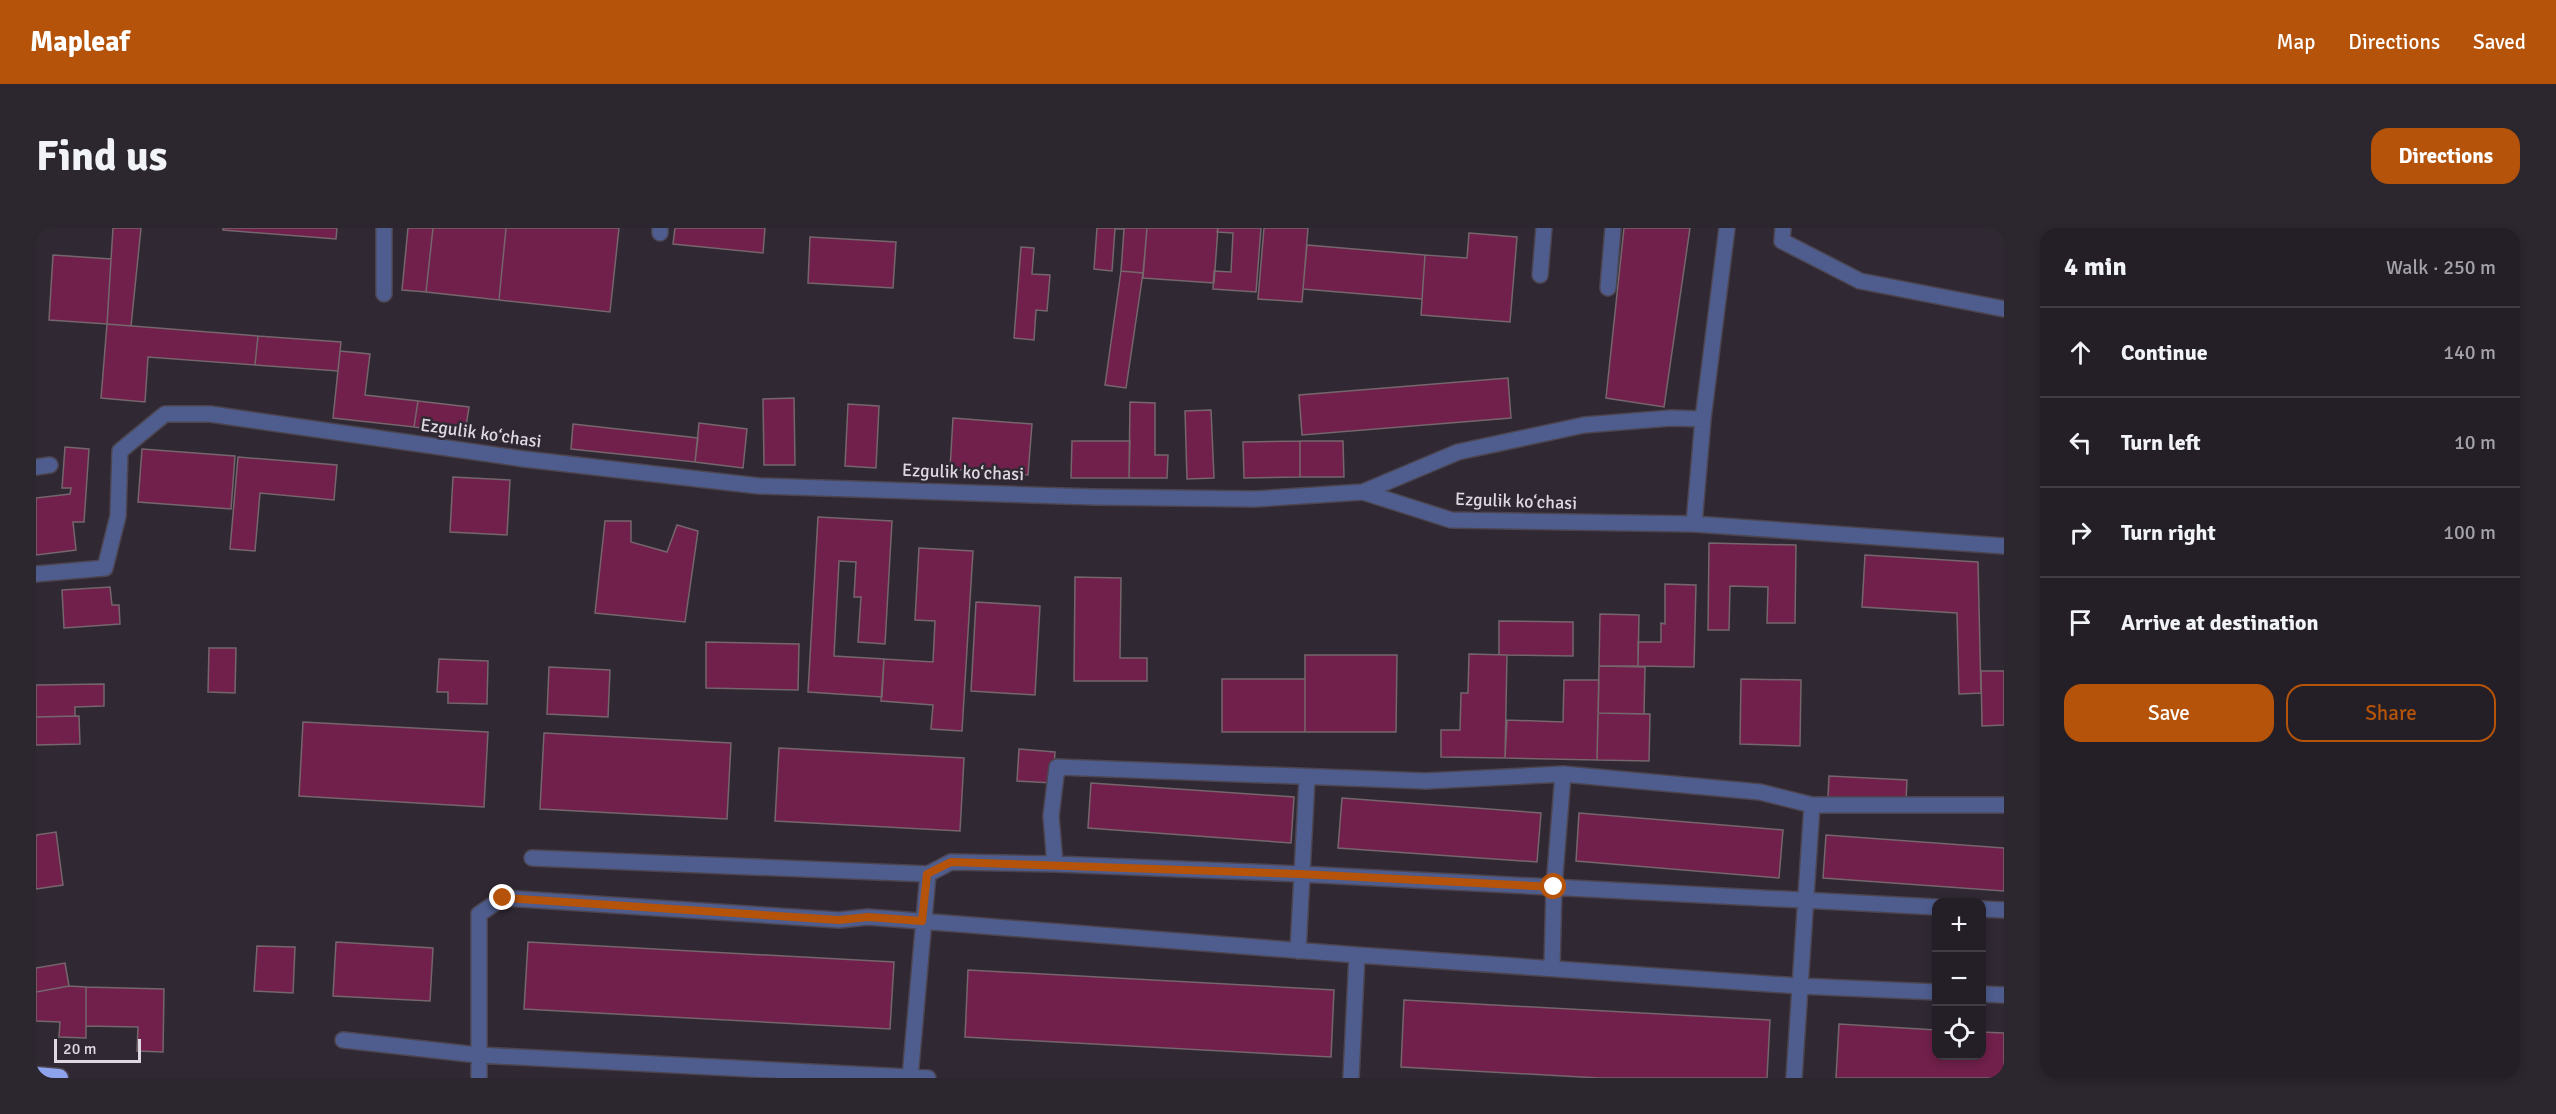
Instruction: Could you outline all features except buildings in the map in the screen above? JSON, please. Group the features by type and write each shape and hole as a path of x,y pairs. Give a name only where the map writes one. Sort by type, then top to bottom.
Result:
{"highway":[{"path":"36,1076 59,1078"}],"street":[{"path":"384,228 384,294"},
{"path":"1540,275 1544,228"},
{"path":"1608,288 1613,228"},
{"path":"1694,524 1703,419 1727,228"},
{"path":"1783,228 1782,241 1860,281 2004,309"},
{"name":"Ezgulik koʻchasi","path":"36,574 105,568 118,516 120,452 165,414 210,414 535,460 759,486 1094,497 1255,499 1363,492 1451,520 1694,524 2004,546"},
{"path":"1363,492 1458,452 1480,447 1584,425 1671,418 1703,419"},
{"path":"1055,864 1051,816 1058,767 1426,781 1563,774 1760,792 1812,805 2004,805"},
{"path":"1552,967 1554,887 1563,774"},
{"path":"1298,951 1300,874 1307,778"},
{"path":"1794,1078 1812,805"},
{"path":"532,858 927,874 951,862 1055,864 1300,874 1932,907"},
{"path":"910,1078 927,874"},
{"path":"479,1078 479,914 503,898 839,920 868,917 1298,951 1799,986 1932,992"},
{"path":"1986,909 2004,910"},
{"path":"1351,1078 1357,955"},
{"path":"1986,994 2004,995"},
{"path":"342,1040 478,1055 928,1078"}],"route":[{"path":"503,898 839,920 868,917 922,921 927,874 951,862 1300,874 1554,887"}]}
